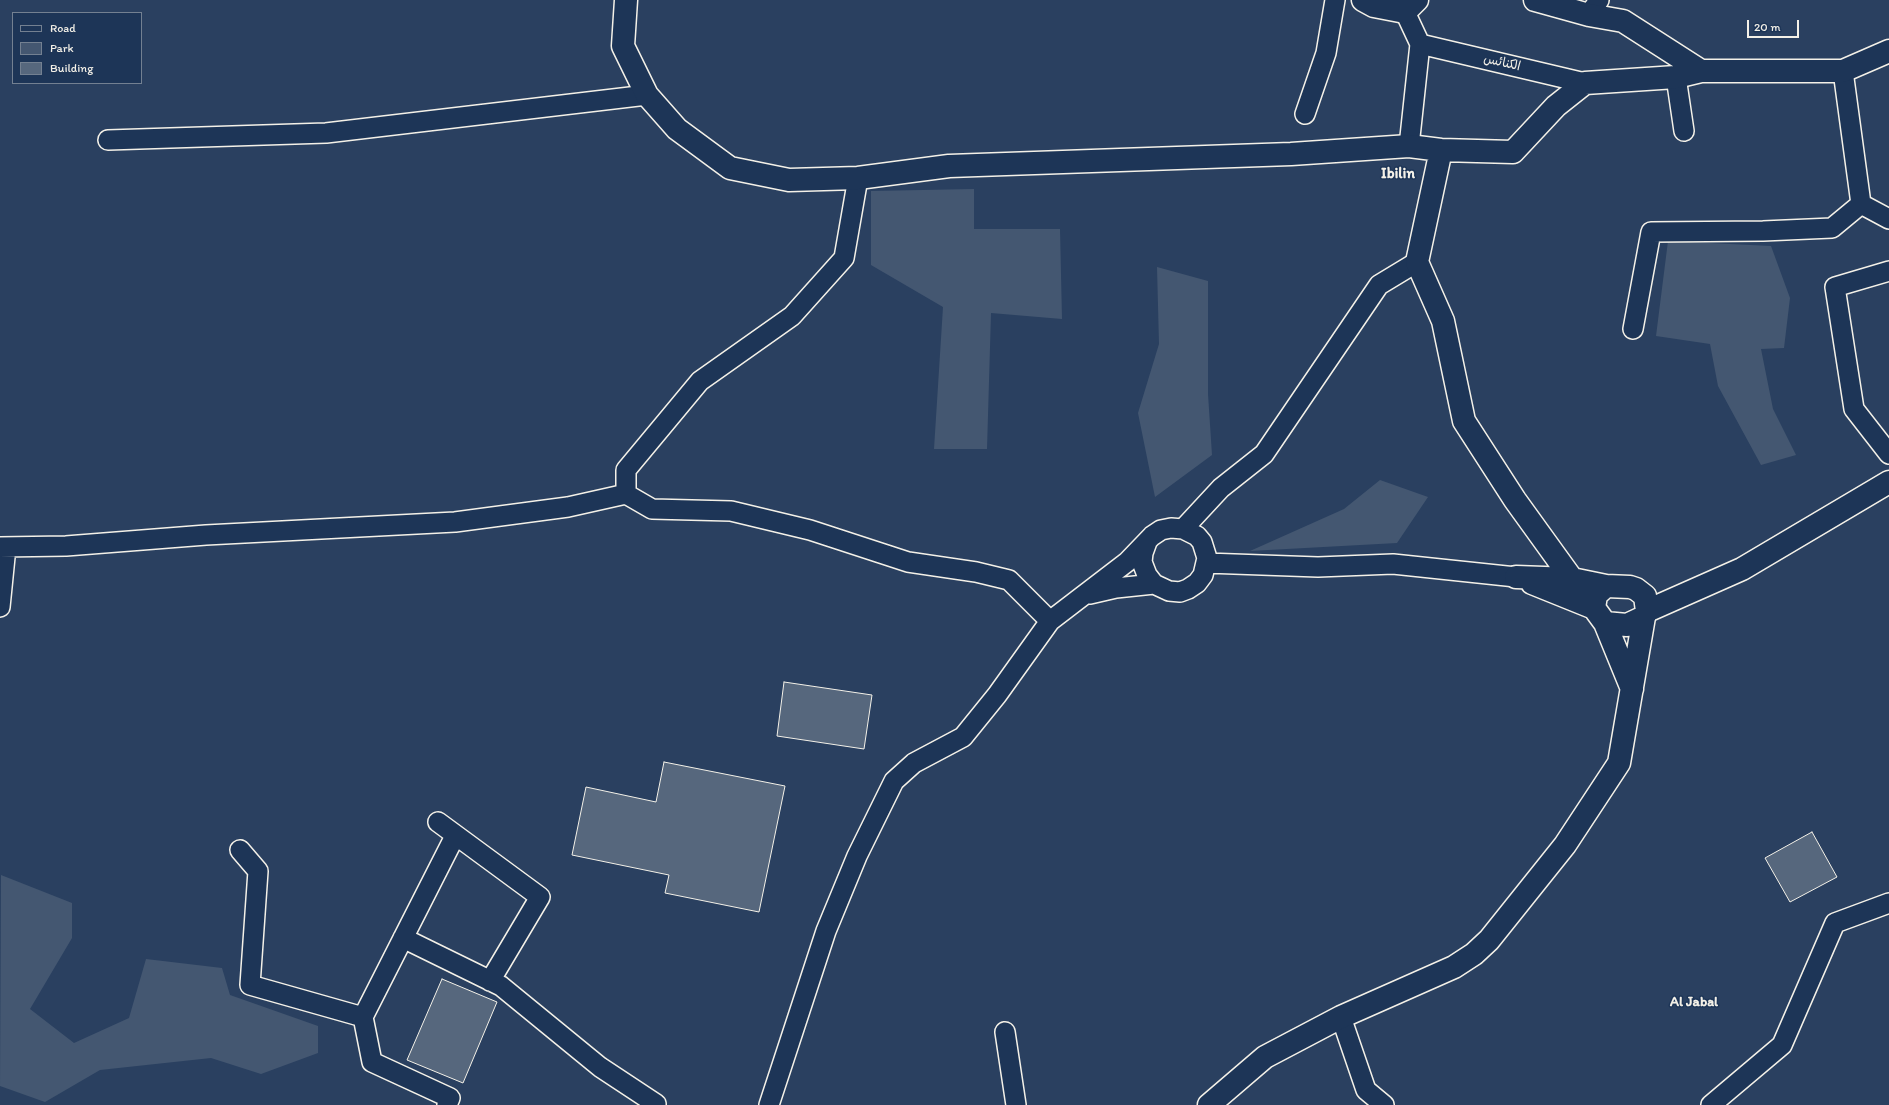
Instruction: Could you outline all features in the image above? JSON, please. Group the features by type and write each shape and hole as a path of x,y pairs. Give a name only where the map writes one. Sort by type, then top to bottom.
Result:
{"street":[{"path":"626,0 622,46 647,95 677,129 730,168 789,180 858,178 949,166 1291,154 1409,146 1441,150 1513,152 1556,106 1585,83 1676,77 1701,71 1843,71 1889,51"},
{"path":"1305,114 1326,53 1335,0"},
{"path":"1363,0 1374,6 1411,6 1420,44 1409,146"},
{"path":"1535,0 1594,7 1623,21 1701,71"},
{"name":"الكنائس","path":"1420,44 1585,83"},
{"path":"1843,71 1861,204"},
{"path":"1676,77 1684,131"},
{"path":"108,140 326,133 647,95"},
{"path":"1441,150 1417,262 1443,321 1464,421 1515,500 1572,579"},
{"path":"626,494 626,470 700,381 792,316 844,258 858,178"},
{"path":"1861,204 1889,219"},
{"path":"1634,329 1651,232 1763,231 1832,228 1861,204"},
{"path":"1183,529 1221,488 1264,454 1379,285 1417,262"},
{"path":"1889,271 1835,287 1854,409 1889,454"},
{"path":"1516,577 1599,615 1627,625 1646,614 1742,569 1889,482"},
{"path":"0,607 3,547 66,546 206,535 455,522 568,507 626,494 652,509 731,511 810,530 908,562 976,572 1009,580 1050,621"},
{"path":"1172,528 1183,529 1197,536 1202,542 1206,552 1206,563 1203,575 1198,583 1180,592 1169,591 1154,584 1146,575 1142,562 1143,553 1152,536 1162,530 1172,528"},
{"path":"769,1105 826,931 858,856 894,781 914,763 963,737 997,695 1050,621 1127,562 1148,542"},
{"path":"1206,563 1318,567 1393,564 1516,577 1572,579 1606,586 1630,587 1636,589 1700,589"},
{"path":"1083,596 1116,588 1154,584"},
{"path":"1606,586 1596,595 1599,615 1632,690"},
{"path":"1209,1105 1265,1057 1340,1017 1454,967 1474,954 1490,940 1565,845 1619,763 1646,614 1645,596 1636,589"},
{"path":"438,822 455,836 540,897 490,981"},
{"path":"447,1105 450,1098 372,1062 363,1017 455,836"},
{"path":"240,850 258,871 250,985 363,1017"},
{"path":"1711,1105 1782,1045 1835,923 1889,903"},
{"path":"403,938 501,986 600,1067 656,1104"},
{"path":"1340,1017 1366,1090 1384,1105"},
{"path":"1005,1032 1016,1105"}],"green space":[{"path":"974,189 974,229 1060,229 1062,319 991,313 987,449 934,449 943,307 871,265 871,191"},
{"path":"1668,241 1771,246 1790,298 1784,348 1761,349 1773,409 1796,455 1761,465 1718,386 1710,344 1656,336"},
{"path":"1157,267 1208,281 1208,394 1212,455 1155,497 1138,413 1159,344"},
{"path":"1380,480 1428,497 1397,543 1250,551 1344,509"},
{"path":"1,875 72,903 72,938 30,1009 74,1043 129,1018 146,959 222,968 230,995 318,1026 318,1053 261,1074 211,1058 100,1070 45,1102 0,1086"}],"building":[{"path":"784,682 872,695 864,749 777,736"},
{"path":"664,762 785,786 759,912 665,893 669,875 572,855 586,787 656,802"},
{"path":"1812,832 1837,877 1790,902 1765,858"},
{"path":"442,979 497,1002 463,1083 407,1060"}],"district":[{"name":"Ibilin","path":"1398,174"},
{"name":"Al Jabal","path":"1694,1002"}]}
